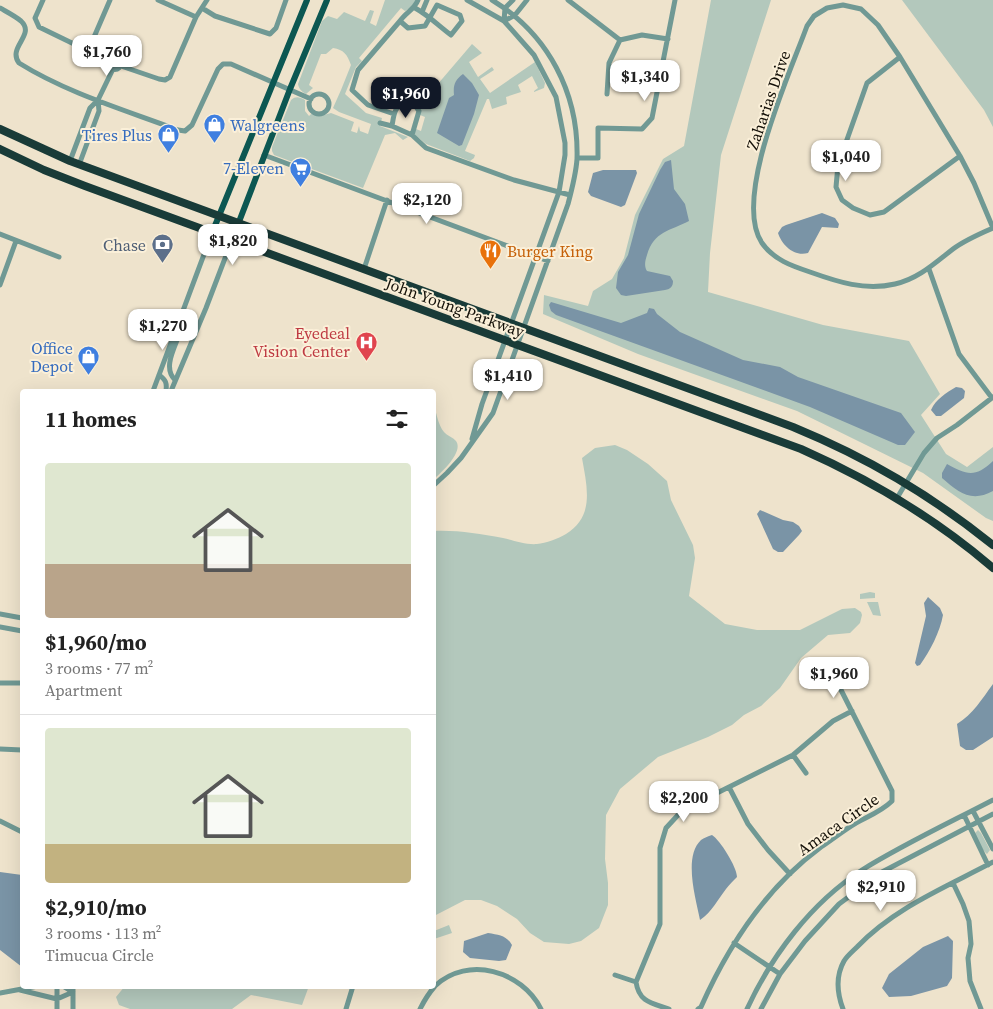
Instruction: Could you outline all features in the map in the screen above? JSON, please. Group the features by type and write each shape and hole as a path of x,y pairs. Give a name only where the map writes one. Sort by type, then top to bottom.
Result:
{"highway":[{"name":"John Young Parkway","path":"0,129 70,161 793,427 850,452 907,483 960,519 993,545"},
{"name":"John Young Parkway","path":"0,149 44,170 212,233 801,449 853,473 897,498 949,533 993,568"}],"main road":[{"path":"212,233 307,0"},
{"path":"232,240 264,155 327,0"}],"street":[{"path":"43,0 35,18 39,27 111,62"},
{"path":"88,51 110,0"},
{"path":"158,0 196,17"},
{"path":"121,66 159,79 165,80 170,77 196,17 207,0"},
{"path":"202,8 215,16 262,33 270,34 276,28 286,0"},
{"path":"394,114 368,105 352,90 358,70 404,15 415,8 418,0"},
{"path":"422,12 427,0"},
{"path":"467,0 504,21 534,55 556,97 565,143 559,192 511,323 470,444"},
{"path":"436,483 447,474 493,413 570,195 577,158 573,112 562,80 540,40 515,15 492,0"},
{"path":"504,21 505,8 513,0"},
{"path":"504,21 515,15 527,0"},
{"path":"568,0 620,40"},
{"path":"577,158 598,158 598,128 642,129 652,118 675,0"},
{"name":"Zaharias Drive","path":"843,4 861,9 878,25 900,57 960,156 993,228 976,235 954,248 929,269 896,284 867,287 844,284 786,264 762,243 758,236 754,218 755,191 766,137 808,26 814,16 827,8 843,4"},
{"path":"400,20 408,28 421,28 430,19 436,5 460,15 462,21 451,35 430,19 422,12 415,8"},
{"path":"0,8 21,21 25,26 24,34 15,52 19,62 55,82 178,130 185,131 192,125 218,69 224,64 230,64 311,98"},
{"path":"620,40 642,35 668,39"},
{"path":"607,94 609,63 620,40"},
{"path":"900,57 867,83 838,165 836,187 842,200 853,208 870,214 884,212 960,156"},
{"path":"111,62 117,59 120,61 121,66"},
{"path":"111,62 110,67 113,69"},
{"path":"113,69 117,70 121,66"},
{"path":"70,161 90,108 98,100 113,69"},
{"path":"316,94 325,96 329,104 327,111 318,114 312,111 309,105 311,98 316,94"},
{"path":"79,164 99,111 98,100"},
{"path":"392,126 394,114 399,105 406,101 414,104 419,111 412,135"},
{"path":"380,123 412,135 426,148 514,180 570,195"},
{"path":"264,155 548,260"},
{"path":"364,269 387,200"},
{"path":"154,389 212,233"},
{"path":"0,234 59,257"},
{"path":"172,389 232,240"},
{"path":"0,283 16,241"},
{"path":"897,498 924,453 937,438 957,425 992,397 959,354 929,269"},
{"path":"175,380 171,376 169,369 170,360 183,326 183,314"},
{"path":"159,375 165,379 166,389"},
{"path":"485,397 486,404 493,413"},
{"path":"0,614 20,618"},
{"path":"0,627 20,631"},
{"name":"Amaca Circle","path":"698,1009 701,1007 734,943 759,907 790,874 820,848 854,824 885,807 892,801 892,791 852,711 838,684 829,676"},
{"path":"0,684 20,683"},
{"path":"669,1009 644,1000 637,991 636,982 660,924 660,848 666,828 678,815 691,806 793,755 833,721 852,711"},
{"path":"0,749 20,750"},
{"path":"793,755 806,773"},
{"path":"729,787 748,824 790,874"},
{"path":"747,1009 770,966 805,918 829,896 861,871 993,800"},
{"path":"973,810 993,849"},
{"path":"761,1009 780,974 804,942 839,904 882,872 993,814"},
{"path":"843,1009 838,995 838,980 844,960 863,940 886,921 910,906 990,863 964,815"},
{"path":"0,821 20,831"},
{"path":"953,883 969,921 971,944 968,958 970,981 981,1009"},
{"path":"734,943 780,974"},
{"path":"436,985 447,977 470,970 488,970 501,973 518,982 528,990 541,1009"},
{"path":"615,975 636,982"},
{"path":"0,993 24,989"},
{"path":"57,989 57,1009"},
{"path":"20,990 57,999 73,989"},
{"path":"73,989 73,1009"},
{"path":"346,1009 352,989"},
{"path":"420,1009 433,989"}],"green space":[{"path":"385,0 416,0 405,11 401,8 359,58 362,61 356,67 345,94 366,113 382,118 380,126 408,137 403,140 395,133 385,135 363,188 274,155 272,147 291,100 296,97 305,100 305,111 309,116 312,113 320,116 331,113 354,122 351,131 357,133 359,126 360,131 368,134 371,124 333,108 351,65 342,51 333,48 326,54 321,54 309,85 313,88 306,94 300,90 298,84 322,21 328,16 337,19 344,12 365,21 370,10 374,11 370,23 376,26"},
{"path":"711,0 771,0 721,155 710,253 708,292 823,325 909,341 940,394 921,415 946,454 967,467 993,447 993,521 923,473 797,411 638,354 543,314 544,295 588,306 593,291 612,279 624,258 635,215 663,159 684,146"},
{"path":"902,0 993,0 993,127 984,110"},
{"path":"472,44 482,53 469,62 478,77 492,67 494,70 480,79 490,93 535,62 545,83 544,88 534,92 538,88 532,76 518,85 521,92 506,97 507,104 492,109 489,99 487,99 465,151 475,155 470,161 426,144 414,134 416,129 421,131 425,117 420,115 421,110 416,102 411,99 419,97 419,93 431,92"},
{"path":"436,413 442,429 456,441 458,446 451,462 436,477"},
{"path":"615,445 627,450 648,464 667,481 671,500 693,545 695,558 689,596 725,624 757,630 800,630 842,609 855,608 862,615 860,623 850,633 828,635 801,658 780,688 761,706 744,715 732,725 708,737 658,757 620,789 606,815 605,859 608,905 599,928 581,941 569,944 544,942 530,933 517,919 497,906 481,900 465,900 436,915 436,531 468,533 533,544 559,538 575,527 585,510 587,490 582,458 595,448"},
{"path":"875,593 875,598 860,599 860,594"},
{"path":"867,602 878,602 881,616 873,615"},
{"path":"978,830 990,850 987,854 976,836 975,833"},
{"path":"449,925 452,933 436,938 436,930"},
{"path":"123,989 308,989 302,1005 251,995 232,1009 130,1009 119,1005 116,997"}],"water":[{"path":"463,74 472,83 479,95 462,145 459,146 437,133 449,98 454,95 455,83"},
{"path":"671,160 674,189 685,204 689,221 658,236 650,247 645,267 647,271 670,276 673,284 665,290 626,296 621,295 616,288 618,272 628,255 639,214 660,170 665,162"},
{"path":"603,170 636,170 637,173 625,205 621,207 591,196 588,192 593,173"},
{"path":"822,213 835,218 839,224 838,228 822,227 808,253 793,252 782,242 778,233 782,227"},
{"path":"551,302 621,323 647,313 649,308 654,309 657,314 680,332 743,360 780,367 798,377 901,413 915,432 905,445 898,445 810,407 556,315 551,311 549,305"},
{"path":"956,387 962,388 965,391 964,398 941,416 936,416 931,410 933,406"},
{"path":"993,461 993,491 985,494 971,496 965,494 942,478 942,473 947,464 960,471 971,473 981,470"},
{"path":"760,510 783,520 793,522 802,531 783,552 773,549 757,514"},
{"path":"928,597 940,608 943,615 940,628 931,648 920,665 917,666 915,663 926,616 924,603"},
{"path":"993,684 993,737 973,750 966,750 960,746 957,724 973,711"},
{"path":"712,835 728,854 737,877 700,920 692,879 693,857 696,847 701,840"},
{"path":"0,872 20,875 20,965 0,950"},
{"path":"488,933 505,937 512,945 506,960 470,958 463,952 464,941"},
{"path":"948,936 953,941 952,978 947,986 911,996 889,997 882,988 889,974 923,947"}],"place":[{"name":"Walgreens","path":"214,144"},
{"name":"Tires Plus","path":"168,154"},
{"name":"7-Eleven","path":"300,187"},
{"name":"Chase","path":"162,264"},
{"name":"Burger King","path":"491,270"},
{"name":"Eyedeal Vision Center","path":"366,361"},
{"name":"Office Depot","path":"89,376"}]}
